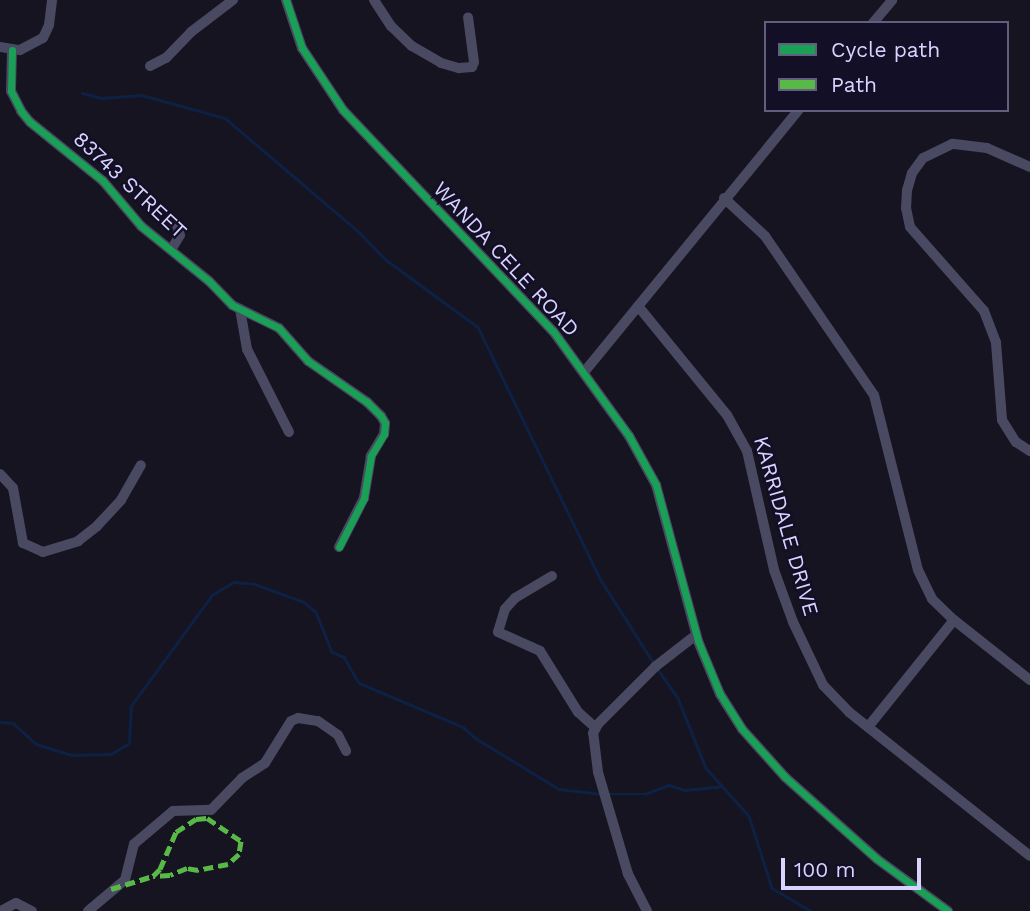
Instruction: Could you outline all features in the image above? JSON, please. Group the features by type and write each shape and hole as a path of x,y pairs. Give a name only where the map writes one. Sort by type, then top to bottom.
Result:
{"street":[{"path":"0,47 12,50 33,46 43,38 49,25 52,0"},
{"path":"150,66 166,58 191,32 233,0"},
{"name":"WANDA CELE ROAD","path":"286,0 302,48 343,110 553,331 629,436 656,485 696,635 720,694 761,753 877,859 948,911"},
{"path":"875,21 892,0"},
{"path":"378,2 391,26 412,46 441,63 467,69 472,68 474,62 468,17"},
{"name":"83743 STREET","path":"12,50 12,91 20,111 103,181 141,226 240,309 279,328 309,361 367,402 385,423 384,434 370,462 364,498 339,547"},
{"path":"584,372 724,198 797,112"},
{"path":"1030,167 987,148 952,144 923,158 912,173 906,190 910,227 984,311 996,343 1002,420 1016,442 1030,451"},
{"path":"724,198 765,236 865,379 874,396 918,569 932,599 954,620 1030,680"},
{"path":"171,250 180,235 176,223"},
{"name":"KARRIDALE DRIVE","path":"638,306 737,430 747,451 774,570 812,666 835,699 1030,856"},
{"path":"240,309 247,349 289,432"},
{"path":"0,474 13,488 23,542 43,552 78,541 97,526 121,500 141,465"},
{"path":"552,576 515,598 505,609 498,632 540,651 578,712 596,728"},
{"path":"868,727 954,620"},
{"path":"647,911 628,874 598,772 593,733 656,666 696,635"},
{"path":"88,911 102,895 125,880 134,844 173,811 211,810 242,778 265,763 291,721 298,718 318,721 338,736 346,751"},
{"path":"1,911 16,903 32,911"}],"waterway":[{"path":"82,93 102,98 142,95 225,118 360,233 385,259 478,327 601,580 653,662"},
{"path":"0,722 13,723 36,744 71,755 111,754 129,743 131,706 212,595 234,582 255,584 304,602 316,612 332,652 344,657 359,683 463,727 477,739 559,789 601,794"},
{"path":"657,668 678,698 706,768 749,816 772,888 811,911"},
{"path":"608,794 645,794 669,785 685,790 721,786"}],"marked path":[{"path":"111,889 153,876 160,869 176,832 196,819 207,818 241,841 239,854 228,864 198,870 187,868 170,875 153,876"}],"cycle path":[{"path":"286,0 302,48 343,110 553,331 629,436 656,485 698,641 720,694 742,729 785,777 877,859 948,911"},
{"path":"12,50 11,91 30,122 103,181 141,226 209,281 232,305 279,328 308,361 367,402 381,416 385,423 384,434 371,456 364,498 339,547"}]}
